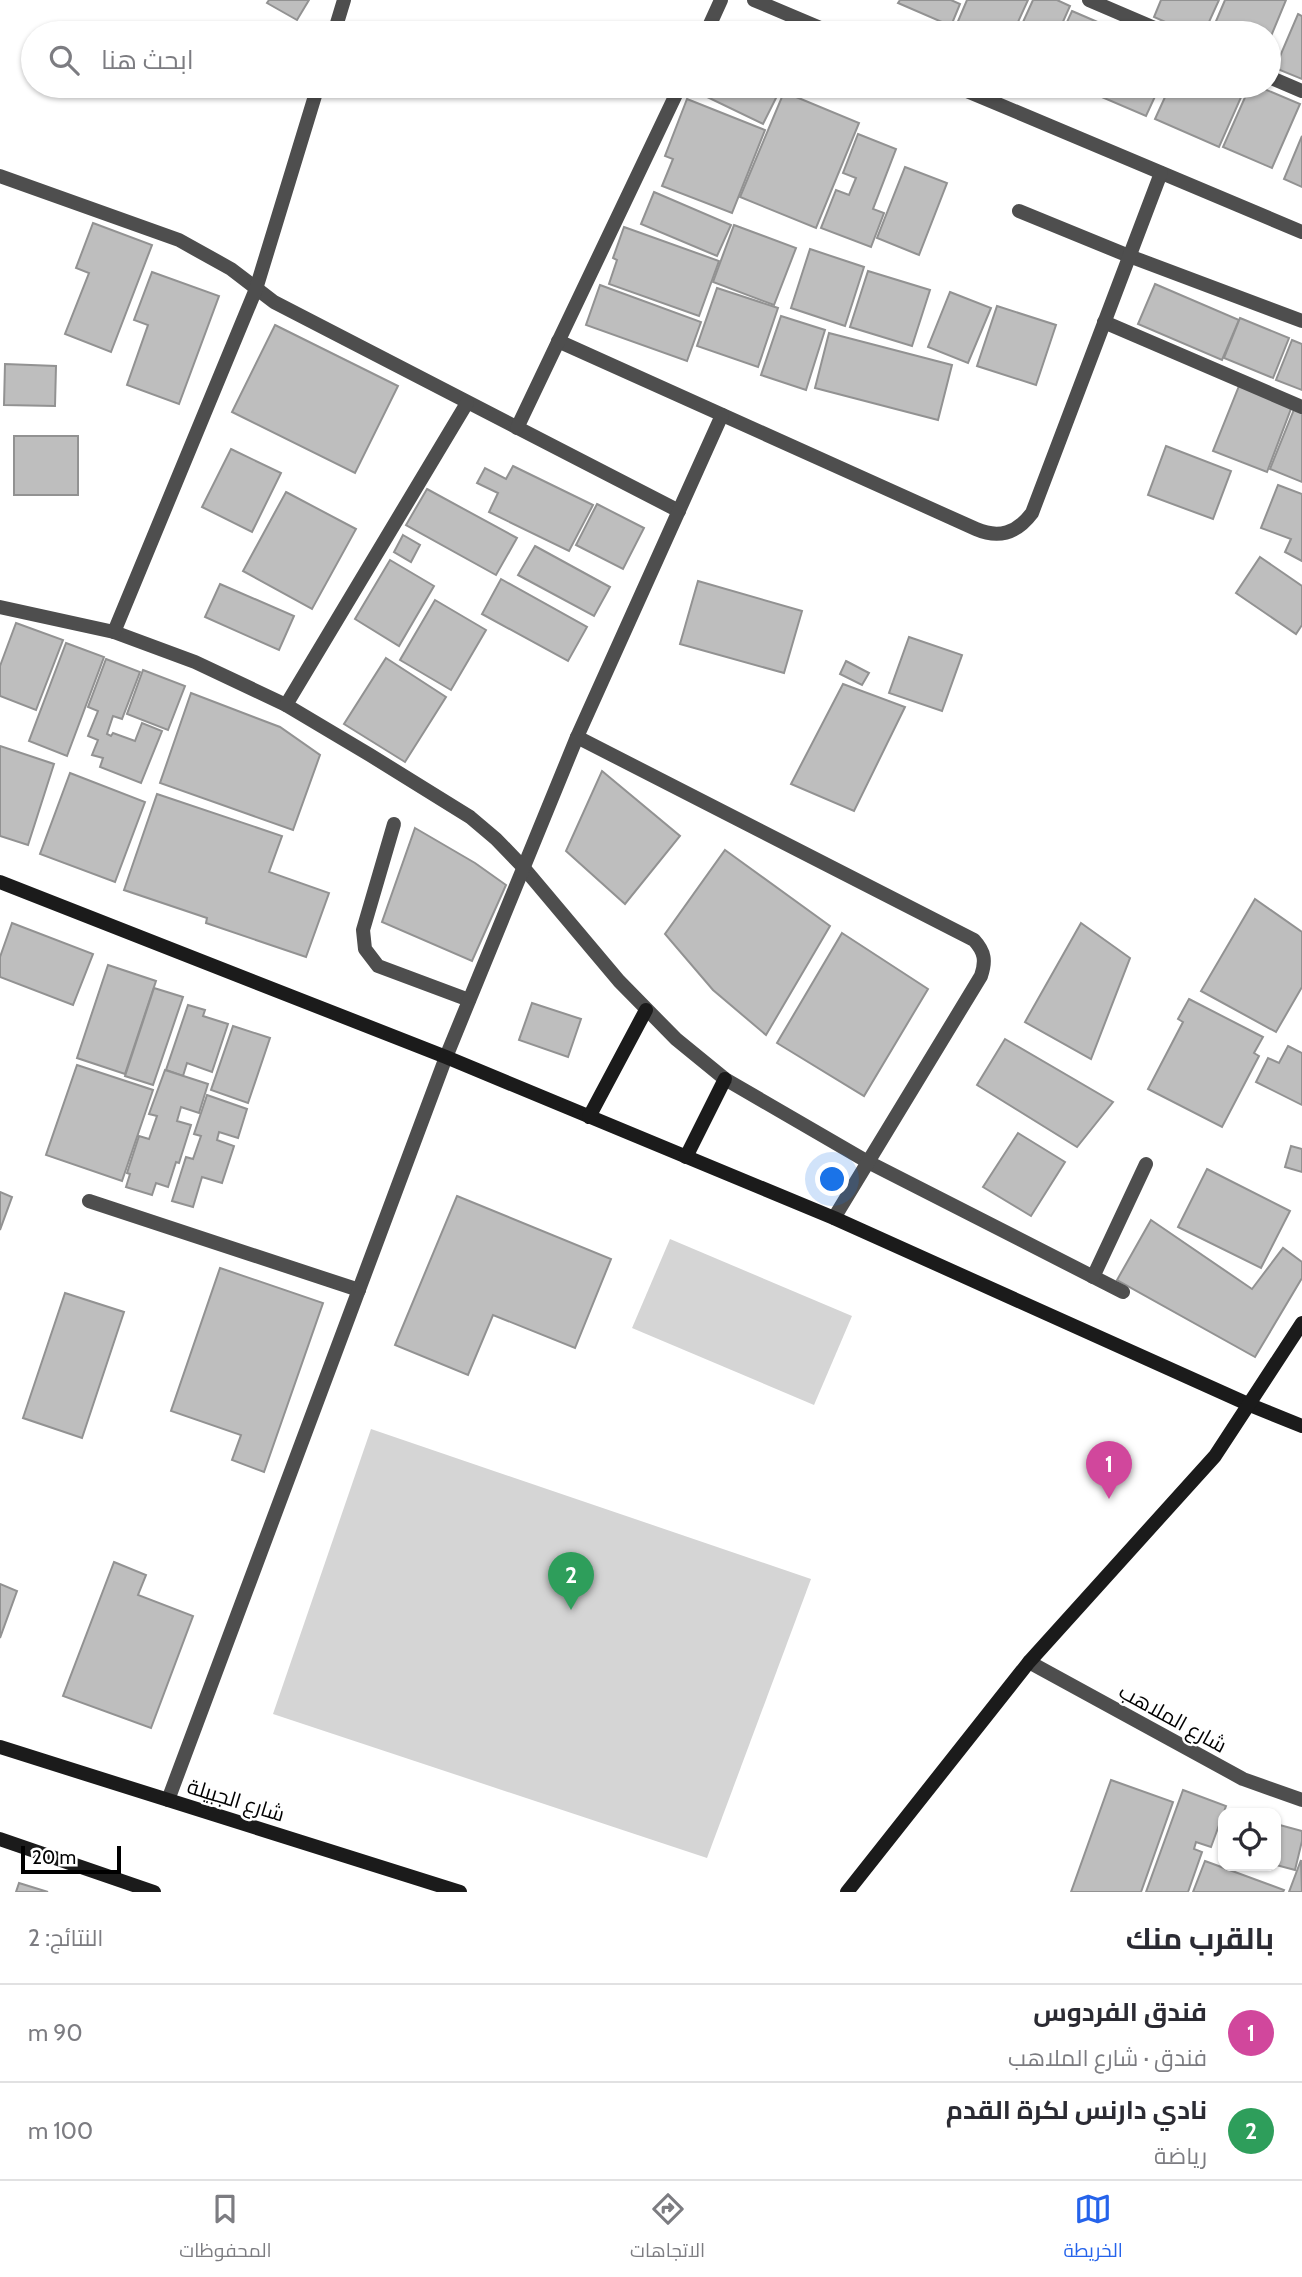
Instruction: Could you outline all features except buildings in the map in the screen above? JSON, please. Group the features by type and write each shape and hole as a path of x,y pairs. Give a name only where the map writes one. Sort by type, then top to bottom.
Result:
{"street":[{"path":"338,21 344,0"},
{"path":"711,21 722,0"},
{"path":"754,0 804,21"},
{"path":"1089,0 1138,21"},
{"path":"1281,82 1302,91"},
{"path":"114,632 256,289 314,98"},
{"path":"517,428 674,98"},
{"path":"983,98 1302,232"},
{"path":"558,341 987,534 1009,533 1018,528 1032,513 1161,173"},
{"path":"0,176 179,240 231,269 274,302 679,511"},
{"path":"1019,211 1302,321"},
{"path":"1104,322 1302,407"},
{"path":"286,705 467,403"},
{"path":"168,1800 446,1057 578,737 722,415"},
{"path":"0,607 114,632 195,662 286,705 470,817 523,867 646,1010 676,1039 725,1079 868,1162 1124,1292"},
{"path":"578,737 974,940 980,946 985,965 981,975 834,1218"},
{"path":"394,824 363,930 365,949 378,966 469,1000"},
{"path":"0,883 446,1057 834,1218 1302,1426"},
{"path":"590,1117 646,1010"},
{"path":"686,1157 725,1079"},
{"path":"1093,1277 1146,1164"},
{"path":"89,1201 359,1290"},
{"path":"847,1892 1029,1662 1215,1456 1302,1323"},
{"name":"شارع الملاهب","path":"1029,1662 1243,1780 1302,1800"},
{"name":"شارع الجبيلة","path":"0,1747 460,1892"},
{"path":"0,1839 154,1892"}],"shaded area":[{"path":"670,1239 852,1316 814,1405 632,1328"},
{"path":"371,1429 811,1579 707,1858 273,1714"}],"place":[{"name":"فندق الفردوس","path":"1109,1499"},
{"name":"نادي دارنس لكرة القدم","path":"571,1610"}]}
